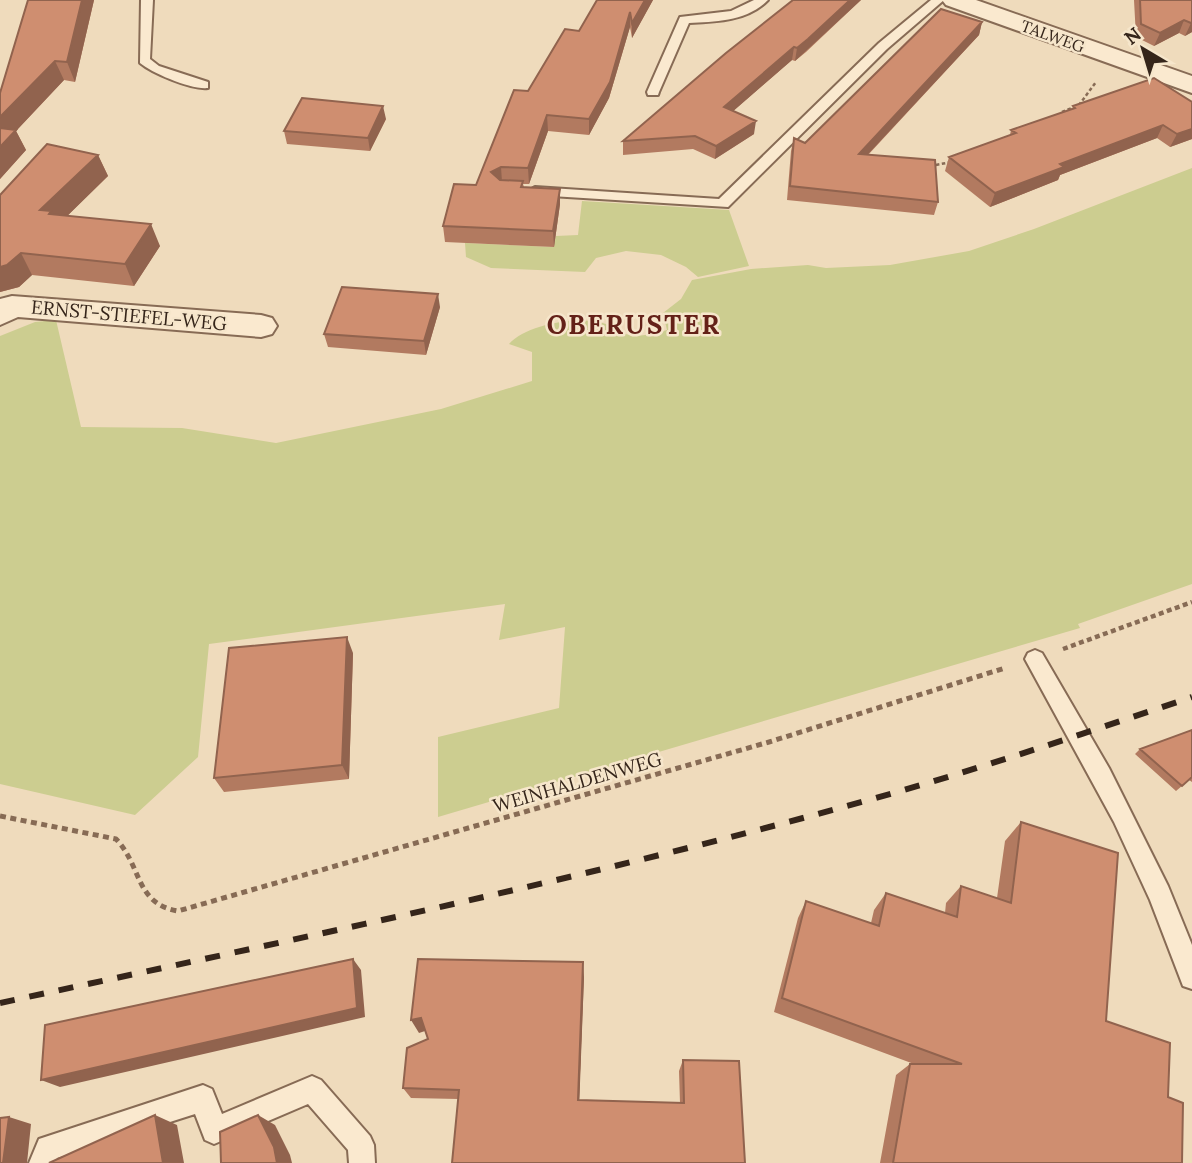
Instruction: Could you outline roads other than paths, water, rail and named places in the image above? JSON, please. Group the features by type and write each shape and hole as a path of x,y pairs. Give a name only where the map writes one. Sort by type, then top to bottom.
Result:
{"street":[{"name":"TALWEG","path":"954,0 1192,85"},
{"name":"ERNST-STIEFEL-WEG","path":"0,314 12,306 261,326"}],"lane":[{"path":"147,0 144,60 155,69 203,85"},
{"path":"653,92 684,20 735,16 750,10 762,0"},
{"path":"515,190 723,204 883,46 938,0"},
{"path":"1035,659 1081,734 1153,876 1192,977"},
{"path":"42,1163 48,1148 203,1098 214,1131 312,1089 361,1145 362,1163"}],"railway":[{"path":"0,1003 450,905 786,823 934,781 1192,697"}],"district":[{"name":"OBERUSTER","path":"634,325"}]}
